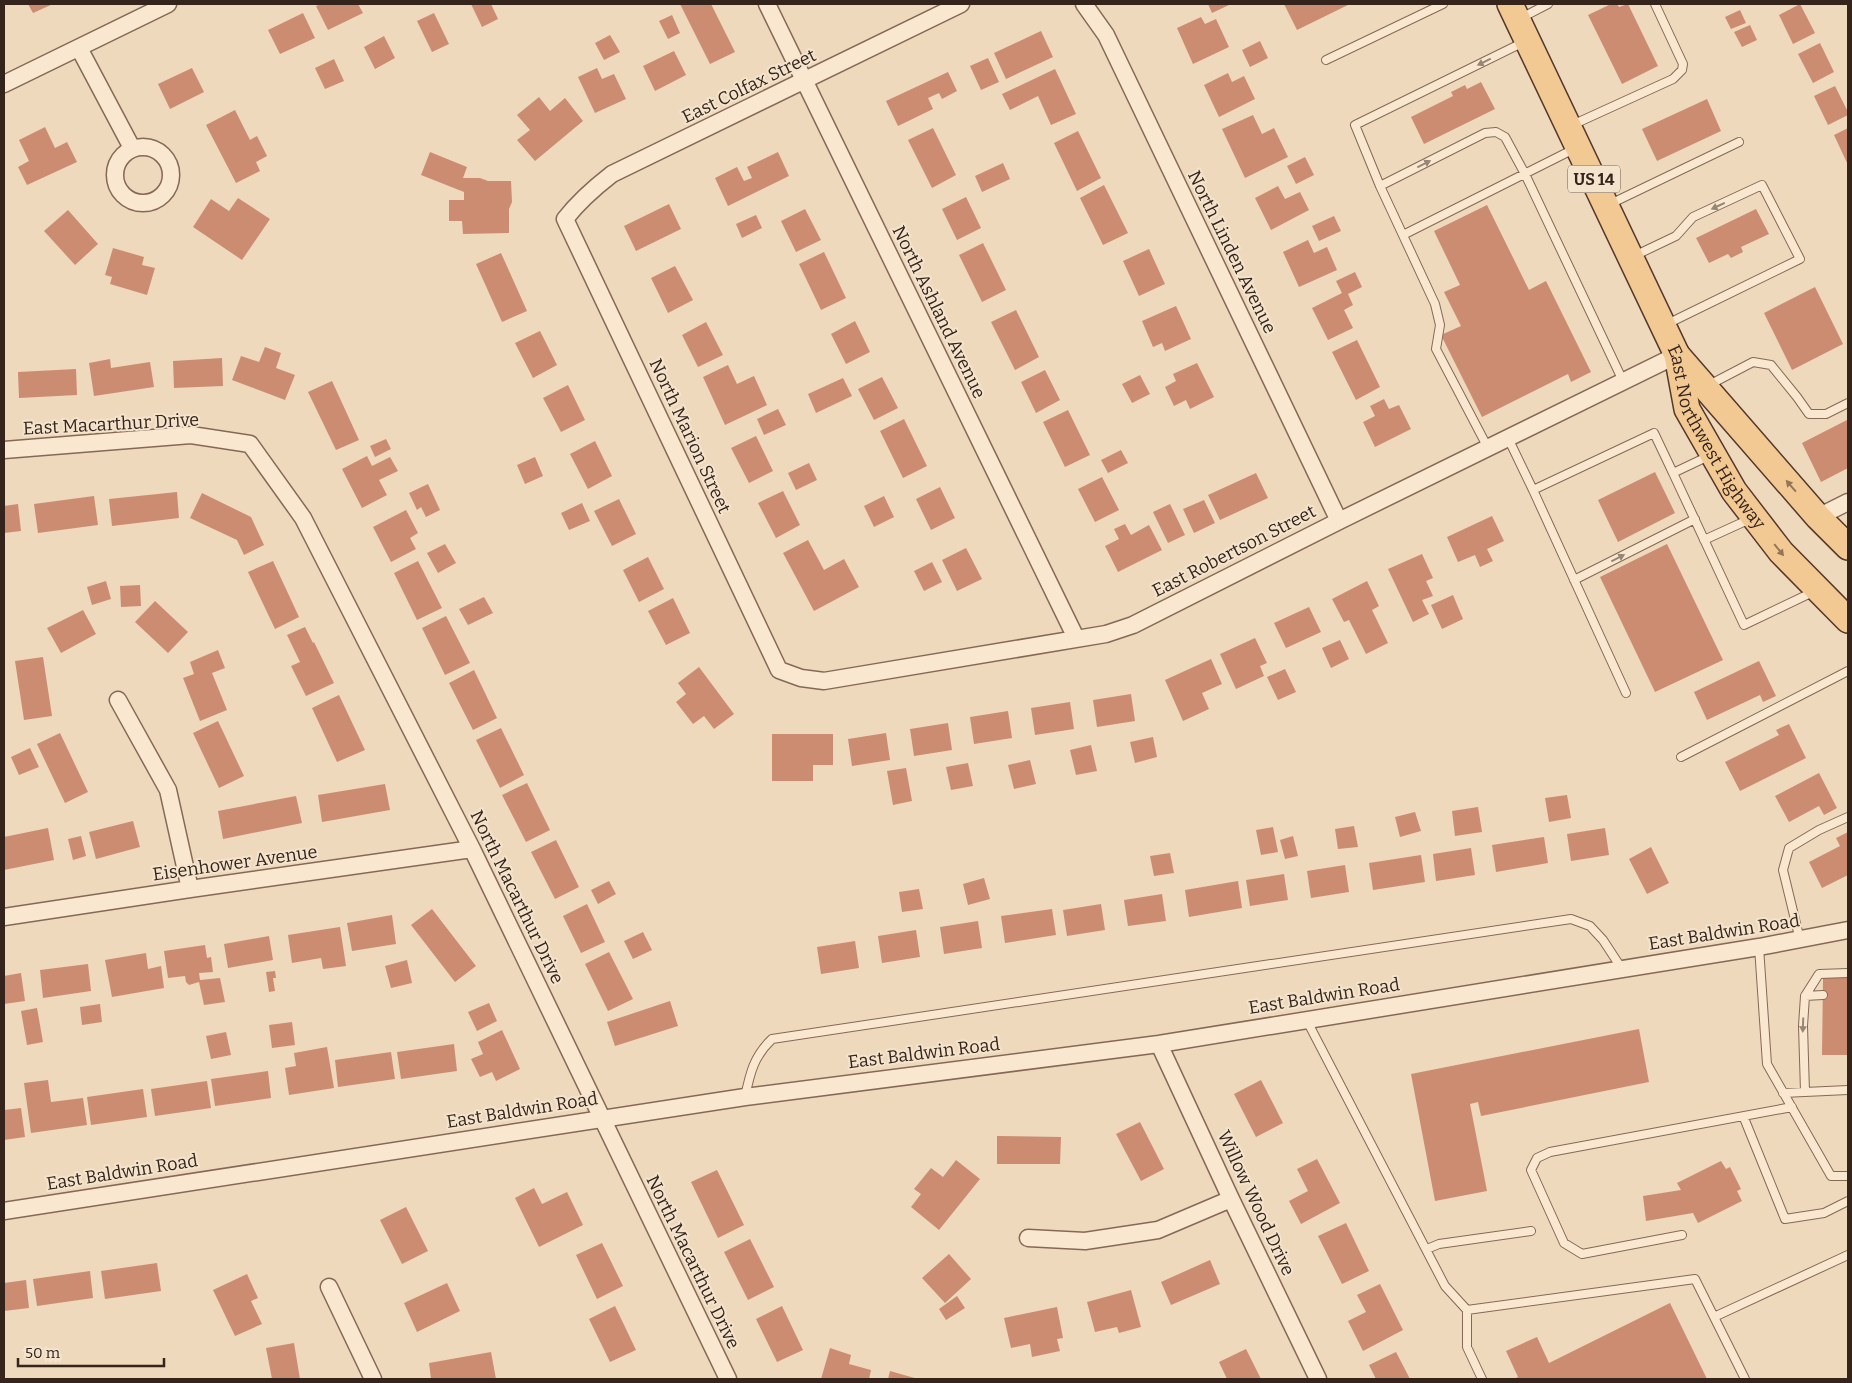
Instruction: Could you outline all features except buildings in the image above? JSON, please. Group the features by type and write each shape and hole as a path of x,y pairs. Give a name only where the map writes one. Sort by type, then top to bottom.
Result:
{"main road":[{"name":"US 14","path":"1519,21 1677,355"},
{"name":"East Northwest Highway","path":"1677,355 1818,517 1848,547"},
{"name":"East Northwest Highway","path":"1677,355 1686,409 1734,491 1781,552 1848,620"}],"street":[{"path":"4,84 168,4"},
{"name":"North Ashland Avenue","path":"767,4 1076,638"},
{"name":"East Colfax Street","path":"565,219 590,191 612,174 961,4"},
{"name":"North Linden Avenue","path":"1084,4 1106,35 1339,521"},
{"path":"79,48 132,148"},
{"name":"North Marion Street","path":"565,219 780,670"},
{"name":"East Robertson Street","path":"780,670 801,678 824,681 1106,634 1133,625 1339,521 1677,355"},
{"name":"East Macarthur Drive","path":"4,450 191,435 250,444"},
{"name":"North Macarthur Drive","path":"250,444 303,518 472,849 726,1379"},
{"path":"1818,517 1848,502"},
{"path":"118,700 168,790 190,889"},
{"name":"Eisenhower Avenue","path":"4,917 472,849"},
{"name":"East Baldwin Road","path":"4,1211 745,1097 1159,1044 1759,947 1848,930"},
{"name":"Willow Wood Drive","path":"1159,1044 1318,1379"},
{"path":"1028,1238 1085,1241 1158,1230 1231,1199"},
{"path":"328,1287 373,1379"}],"lane":[{"path":"1326,60 1444,4"},
{"path":"1488,448 1436,349 1440,325 1435,304 1380,186 1355,125 1548,4"},
{"path":"1403,235 1525,174 1573,137 1673,79 1682,70 1683,64 1655,4"},
{"path":"1380,186 1485,133 1496,132 1505,137 1525,174 1623,381"},
{"path":"1606,206 1739,142"},
{"path":"1631,258 1676,236 1693,217 1762,185 1800,259 1664,326"},
{"path":"1705,387 1753,362 1771,365 1808,414 1826,414 1848,403"},
{"path":"1533,490 1654,433 1744,625 1817,590"},
{"path":"1508,438 1626,693"},
{"path":"1673,473 1713,455"},
{"path":"1704,540 1754,517"},
{"path":"1574,580 1694,519"},
{"path":"1681,757 1848,671"},
{"path":"1800,940 1783,870 1789,848 1819,830 1848,817"},
{"path":"745,1097 751,1070 761,1049 772,1039 1571,919 1590,926 1603,940 1622,969"},
{"path":"1759,947 1767,1064 1831,1176 1848,1176"},
{"path":"1806,1092 1803,1026 1805,996 1819,974 1848,973"},
{"path":"1805,996 1823,995"},
{"path":"1306,1019 1445,1286 1467,1310 1467,1347 1482,1379"},
{"path":"1783,1093 1848,1090"},
{"path":"1682,1235 1582,1254 1564,1243 1530,1170 1537,1158 1550,1152 1744,1118 1792,1107"},
{"path":"1744,1118 1785,1219 1824,1213 1848,1201"},
{"path":"1427,1249 1439,1244 1531,1232"},
{"path":"1714,1316 1848,1255"},
{"path":"1467,1310 1695,1279 1745,1379"}]}
